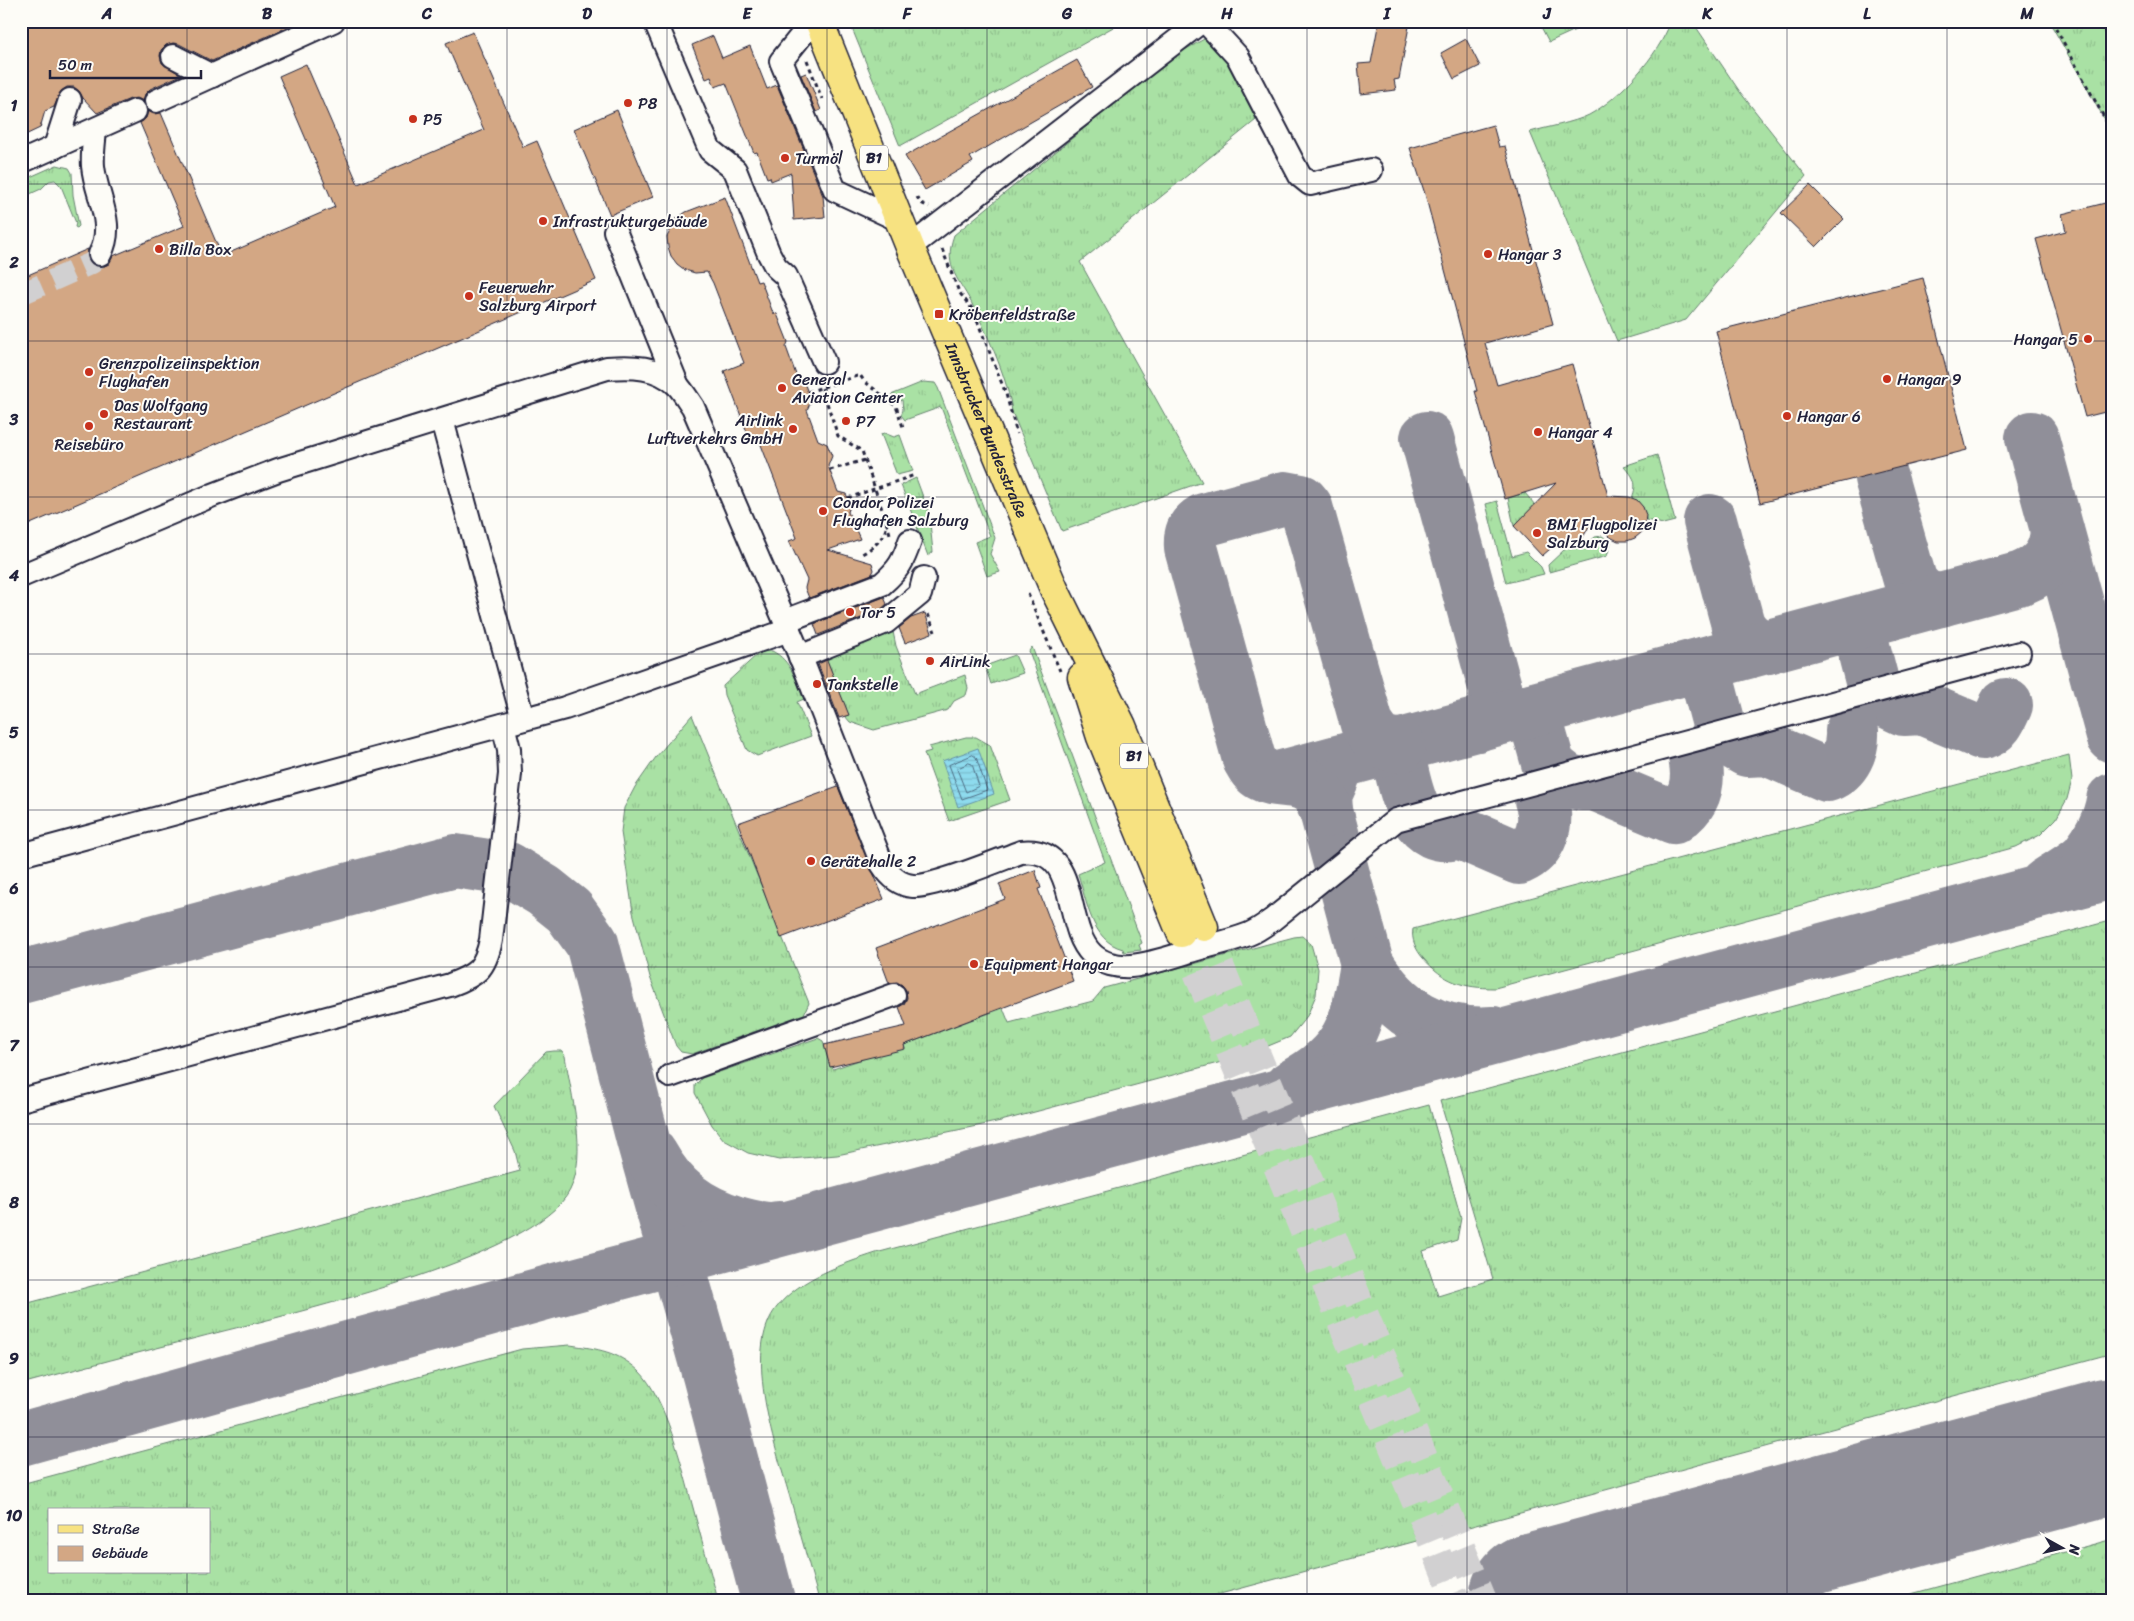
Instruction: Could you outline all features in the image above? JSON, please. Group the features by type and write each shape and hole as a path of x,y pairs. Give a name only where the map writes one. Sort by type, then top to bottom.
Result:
{"main road":[{"name":"Innsbrucker Bundesstraße","path":"819,21 910,247 1054,589 1122,726 1161,852 1193,930"}],"street":[{"path":"156,101 333,21"},
{"path":"655,21 710,150 735,170 768,254 776,267 786,276 824,362"},
{"path":"813,21 781,61 836,190 899,220"},
{"path":"910,247 1204,21 1238,57 1300,176 1310,184 1371,170"},
{"path":"172,56 212,76"},
{"path":"55,147 70,100"},
{"path":"21,162 135,111"},
{"path":"95,130 93,164 97,187 107,219 106,237 100,254"},
{"path":"615,231 677,384 693,407 787,626 882,864 889,875 898,882 913,886 932,883 1021,852 1043,853 1058,866 1064,878 1082,938 1092,954 1110,965 1130,966 1148,963 1251,934 1272,920 1396,820 2019,653"},
{"path":"21,576 213,495 278,470 607,368 633,366 656,372 677,384"},
{"path":"21,1100 450,985 472,977 481,968 487,956 491,940 510,774 509,749 513,722 442,420"},
{"path":"21,855 565,708 787,626 882,584 894,575 903,562 910,541"},
{"path":"800,657 886,622 920,594 924,578"},
{"path":"670,1076 894,995"}],"path":[{"path":"2052,21 2113,134"},
{"path":"808,392 860,375 864,381 896,406 904,427"},
{"path":"822,388 838,436 862,451 887,524 879,541 862,554"},
{"path":"830,470 865,460"},
{"path":"848,498 915,475"},
{"path":"1026,588 1062,678"}],"green space":[{"path":"849,21 1124,21 900,146"},
{"path":"1538,21 1595,21 1549,42"},
{"path":"1671,21 1692,21 1740,92 1806,176 1686,320 1617,341 1530,132 1583,118 1613,98 1648,61"},
{"path":"2049,21 2113,21 2113,134"},
{"path":"1206,38 1221,47 1261,116 1080,262 1202,482 1062,531 1012,412 1007,387 991,345 980,319 952,266 950,257 954,235 1170,58"},
{"path":"57,165 69,168 72,173 73,195 79,226 77,228 75,227 76,223 61,186 55,180 49,181 41,189 21,198 21,181"},
{"path":"923,382 935,383 938,388 995,538 990,554 1000,572 987,576 975,542 990,536 941,407 905,420 901,415 903,410 902,400 897,402 891,398 891,395"},
{"path":"884,433 894,437 900,435 913,471 897,475 881,434"},
{"path":"1657,455 1675,521 1663,524 1646,520 1642,508 1632,498 1635,484 1624,466"},
{"path":"916,478 929,513 933,552 928,556 901,485"},
{"path":"1525,493 1535,505 1514,526 1508,498"},
{"path":"1497,501 1512,556 1526,552 1541,567 1544,574 1506,583 1486,504"},
{"path":"1602,536 1611,542 1607,556 1549,572 1548,565 1564,550 1585,546 1595,537"},
{"path":"892,627 896,646 915,694 965,675 968,688 966,695 954,701 948,710 874,730 850,722 845,716 848,714 824,655"},
{"path":"1032,647 1142,943 1139,945 1141,950 1124,952 1123,949 1112,945 1097,929 1092,919 1078,874 1105,862 1029,651"},
{"path":"772,651 784,660 795,678 804,699 797,702 811,736 757,756 747,750 724,695 723,686 760,652"},
{"path":"1015,655 1023,673 991,684 985,666"},
{"path":"692,715 809,1003 804,1014 692,1054 681,1052 676,1046 650,977 633,912 621,832 624,808 635,787 656,757"},
{"path":"966,737 976,737 990,745 1010,800 949,821 924,753 931,751 929,747"},
{"path":"2069,755 2072,780 2067,799 2056,819 2040,835 2016,847 1495,988 1473,987 1447,978 1423,958 1413,940 1413,929"},
{"path":"2113,920 2113,1353 1198,1600 819,1600 771,1430 762,1375 762,1349 767,1326 777,1307 798,1288 823,1273 876,1253 1429,1105 1461,1218 1457,1240 1423,1251 1438,1296 1493,1279 1440,1101"},
{"path":"1302,936 1311,944 1318,969 1316,995 1307,1016 1290,1037 1244,1056 1001,1121 837,1155 779,1160 748,1153 724,1140 712,1125 695,1093 695,1085 702,1078 818,1038 823,1041 833,1069 1003,1008 1009,1023 1093,1001 1104,988"},
{"path":"562,1051 565,1056 574,1106 578,1142 578,1159 575,1175 570,1190 547,1215 509,1239 458,1262 342,1300 21,1384 21,1305 520,1171 515,1151 494,1106 546,1052"},
{"path":"570,1345 607,1352 623,1359 639,1371 657,1397 678,1453 718,1600 21,1600 21,1484 522,1349"},
{"path":"2113,1539 2113,1600 1889,1600"}],"water":[{"path":"978,748 994,794 958,807 942,761"}],"building":[{"path":"21,21 301,21 212,61 179,44 166,45 161,50 162,63 181,75 150,89 145,94 143,101 137,98 130,99 97,113 79,91 74,87 67,87 61,91 54,107 45,111 40,128 21,137"},
{"path":"1379,21 1410,21 1399,79 1394,80 1396,90 1361,94 1358,64 1371,63"},
{"path":"473,32 523,147 537,141 596,280 21,528 21,278 88,249 87,256 90,263 102,267 109,264 113,256 184,226 140,123 146,118 148,111 154,114 161,113 222,256 335,207 279,76 306,64 358,184 484,130 446,43"},
{"path":"713,36 722,58 750,46 767,89 777,85 823,196 825,217 794,220 791,173 771,181 770,177 767,178 757,152 754,153 726,83 715,87 711,77 706,79 692,45"},
{"path":"1466,39 1480,66 1454,79 1441,53"},
{"path":"1077,60 1092,87 970,157 973,162 925,190 905,156"},
{"path":"806,73 821,110 816,112 801,75"},
{"path":"617,110 653,197 610,215 574,129"},
{"path":"1493,125 1499,147 1505,146 1553,324 1485,343 1497,385 1572,364 1608,496 1629,497 1637,500 1643,507 1646,515 1642,532 1635,538 1627,541 1618,541 1610,537 1593,519 1581,541 1574,543 1558,542 1542,556 1514,526 1556,483 1505,499 1475,391 1477,391 1425,194 1410,148"},
{"path":"1810,185 1844,219 1816,247 1781,213"},
{"path":"725,197 757,282 761,281 773,313 777,314 788,342 786,347 799,383 805,385 811,401 807,410 818,440 827,444 832,456 828,466 838,492 846,494 848,498 850,506 848,512 860,539 828,550 872,563 874,570 872,574 809,598 805,588 807,580 789,541 797,538 758,437 750,440 724,371 744,363 713,283 707,272 695,273 685,270 677,264 671,256 668,247 667,237 676,219 686,212"},
{"name":"Hangar 5","path":"2113,201 2113,410 2085,417 2036,239 2066,231 2062,214"},
{"path":"1923,278 1967,450 1760,503 1716,331"},
{"path":"884,597 887,604 879,611 818,635 814,624"},
{"path":"925,613 932,633 905,643 899,628 911,618"},
{"path":"827,660 849,715 839,718 818,664"},
{"name":"Gerätehalle 2","path":"838,787 884,899 781,938 738,823"},
{"name":"Equipment Hangar","path":"1035,870 1041,888 1038,889 1073,981 904,1045 905,1049 830,1067 824,1045 906,1026 899,1007 904,1004 907,998 906,990 897,982 889,983 876,948 1005,899 999,884"}],"taxiway":[{"path":"1427,438 1496,691 1495,702 1491,711 1477,725"},
{"path":"2032,438 2113,736"},
{"path":"1881,478 1910,580 1922,594 1941,600"},
{"path":"1326,811 1319,796 1306,784 1275,779 1261,774 1255,769 1249,759 1191,548 1192,535 1197,526 1204,520 1285,498 1301,501 1306,507 1367,724 1379,741 1399,746"},
{"path":"1710,521 1738,625 1750,640 1768,647"},
{"path":"1278,778 2022,578 2042,566 2047,560 2054,548 2057,531"},
{"path":"1857,623 1873,685 1885,700 1904,709 1922,708 1982,733 1994,726 2006,705"},
{"path":"1703,664 1720,728 1731,741 1747,750 1767,749 1827,775 1839,768 1847,757 1852,731"},
{"path":"1533,710 1548,763 1552,769 1566,780 1581,784 1595,784 1674,817 1687,805 1695,791 1697,775 1695,757"},
{"path":"1396,746 1402,775 1412,807 1420,820 1430,830 1443,834 1459,832 1519,858 1533,848 1542,834 1544,817 1541,800"},
{"path":"1333,777 1325,795 1326,811 1367,964"},
{"path":"2046,885 2087,856 2103,830 2113,800"},
{"path":"21,977 455,861 508,869 544,891 569,911 592,943 643,1140 709,1375 768,1600"},
{"path":"21,1439 560,1289 2113,872"},
{"path":"1291,1087 1326,1063 1347,1037 1359,1006 1367,964 1391,996 1420,1018 1436,1026 1453,1031 1493,1033"},
{"path":"651,1155 676,1189 697,1206 737,1223 763,1229 779,1228"}],"runway":[{"path":"1537,1600 2113,1445"}],"tunnel":[{"path":"21,294 92,263 100,254"},
{"path":"1204,927 1483,1600"},
{"path":"1181,933 1456,1600"}],"place":[{"name":"P8","path":"628,103"},
{"name":"P5","path":"413,119"},
{"name":"Turmöl","path":"785,158"},
{"name":"Infrastrukturgebäude","path":"543,221"},
{"name":"Billa Box","path":"159,249"},
{"name":"Hangar 3","path":"1488,254"},
{"name":"Feuerwehr Salzburg Airport","path":"469,296"},
{"name":"Kröbenfeldstraße","path":"939,314"},
{"name":"Hangar 5","path":"2088,339"},
{"name":"Grenzpolizeiinspektion Flughafen","path":"89,372"},
{"name":"Hangar 9","path":"1887,379"},
{"name":"General Aviation Center","path":"782,388"},
{"name":"Das Wolfgang Restaurant","path":"104,414"},
{"name":"Hangar 6","path":"1787,416"},
{"name":"P7","path":"846,421"},
{"name":"Reisebüro","path":"89,426"},
{"name":"Airlink Luftverkehrs GmbH","path":"793,429"},
{"name":"Hangar 4","path":"1538,432"},
{"name":"Condor Polizei Flughafen Salzburg","path":"823,511"},
{"name":"BMI Flugpolizei Salzburg","path":"1537,533"},
{"name":"Tor 5","path":"850,612"},
{"name":"AirLink","path":"930,661"},
{"name":"Tankstelle","path":"817,684"},
{"name":"Gerätehalle 2","path":"811,861"},
{"name":"Equipment Hangar","path":"974,964"}]}
